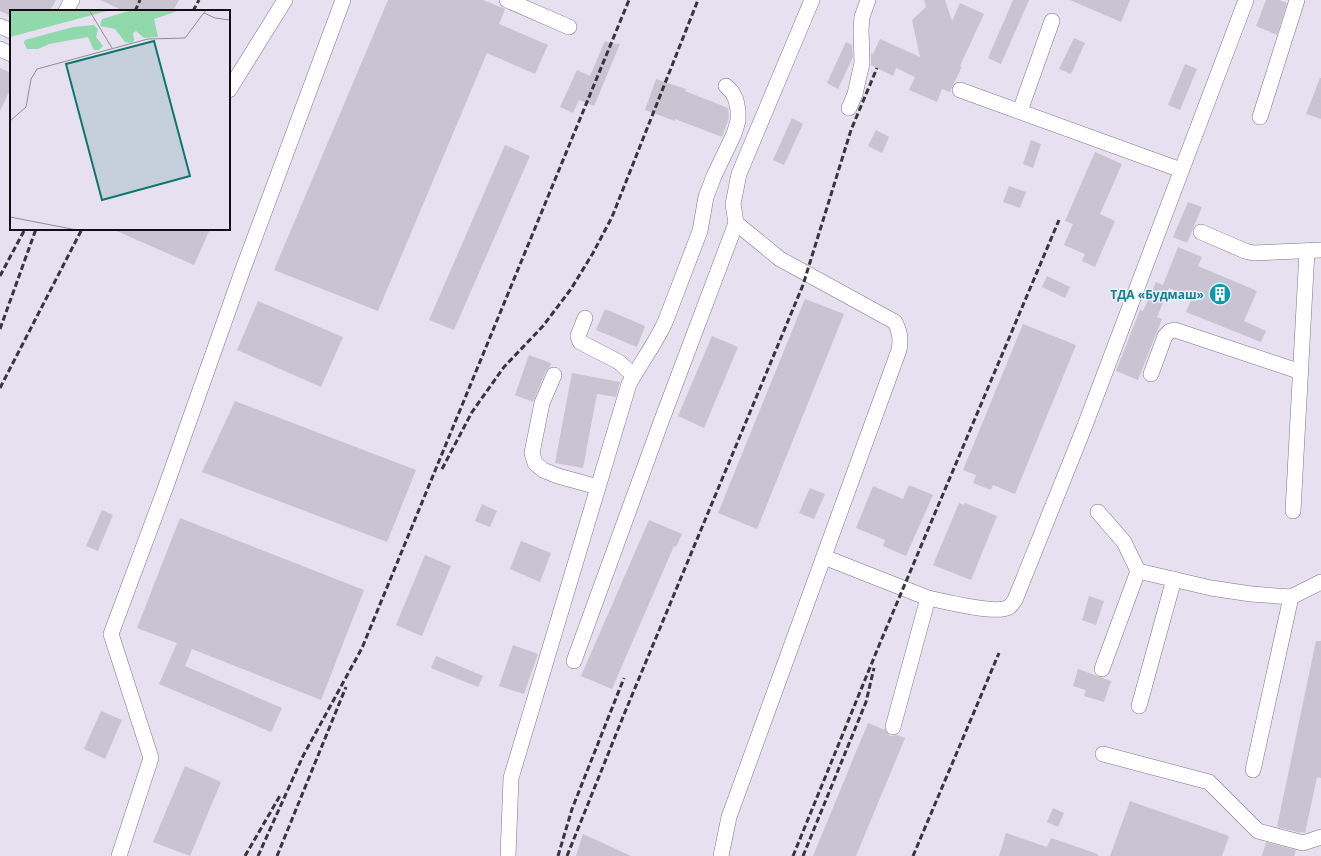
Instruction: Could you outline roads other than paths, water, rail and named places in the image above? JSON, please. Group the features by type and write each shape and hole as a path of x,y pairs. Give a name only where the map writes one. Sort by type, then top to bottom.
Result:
{"lane":[{"path":"67,10 72,0"},
{"path":"230,88 285,0"},
{"path":"119,856 151,758 111,634 168,481 246,261 343,0"},
{"path":"507,0 569,27"},
{"path":"574,661 661,422 736,224 734,204 739,174 812,0"},
{"path":"850,108 855,94 862,63 862,17 868,0"},
{"path":"824,557 928,598 985,609 998,610 1008,608 1015,600 1084,428 1246,0"},
{"path":"1260,117 1297,0"},
{"path":"1020,111 1052,21"},
{"path":"0,26 10,31"},
{"path":"0,49 10,54"},
{"path":"508,856 511,778 629,384 638,365 653,346 666,320 700,231 706,197 714,176 734,134 738,121 736,100 732,92 726,86"},
{"path":"960,90 1181,170"},
{"path":"721,856 729,817 899,350 901,338 895,322 780,259 736,224"},
{"path":"1201,232 1254,253 1314,250 1301,372 1293,512"},
{"path":"584,318 578,336 580,342 619,362 633,375"},
{"path":"1151,374 1165,336 1170,331 1175,330 1301,372"},
{"path":"554,375 542,403 532,453 535,463 543,470 558,476 598,487"},
{"path":"1098,512 1124,542 1138,570 1102,669"},
{"path":"1138,570 1211,588 1251,594 1291,597 1321,582"},
{"path":"1139,706 1174,579"},
{"path":"1253,770 1291,597"},
{"path":"893,727 928,598"},
{"path":"1103,754 1209,782 1258,831 1303,843 1321,837"}],"railway":[{"path":"135,10 140,0"},
{"path":"194,10 199,0"},
{"path":"258,856 303,756 362,648 629,0"},
{"path":"442,469 472,412 504,367 543,326 571,289 593,253 612,217 698,0"},
{"path":"567,856 625,712 803,285 851,130 877,68"},
{"path":"793,856 880,643 1059,220"},
{"path":"0,276 24,230"},
{"path":"0,329 36,230"},
{"path":"0,388 81,230"},
{"path":"913,856 999,653"},
{"path":"803,856 866,702 874,668"},
{"path":"558,856 572,809 624,678"},
{"path":"277,856 346,687"},
{"path":"245,856 281,794"}],"place":[{"name":"ТДА «Будмаш»","path":"1220,294"}]}
